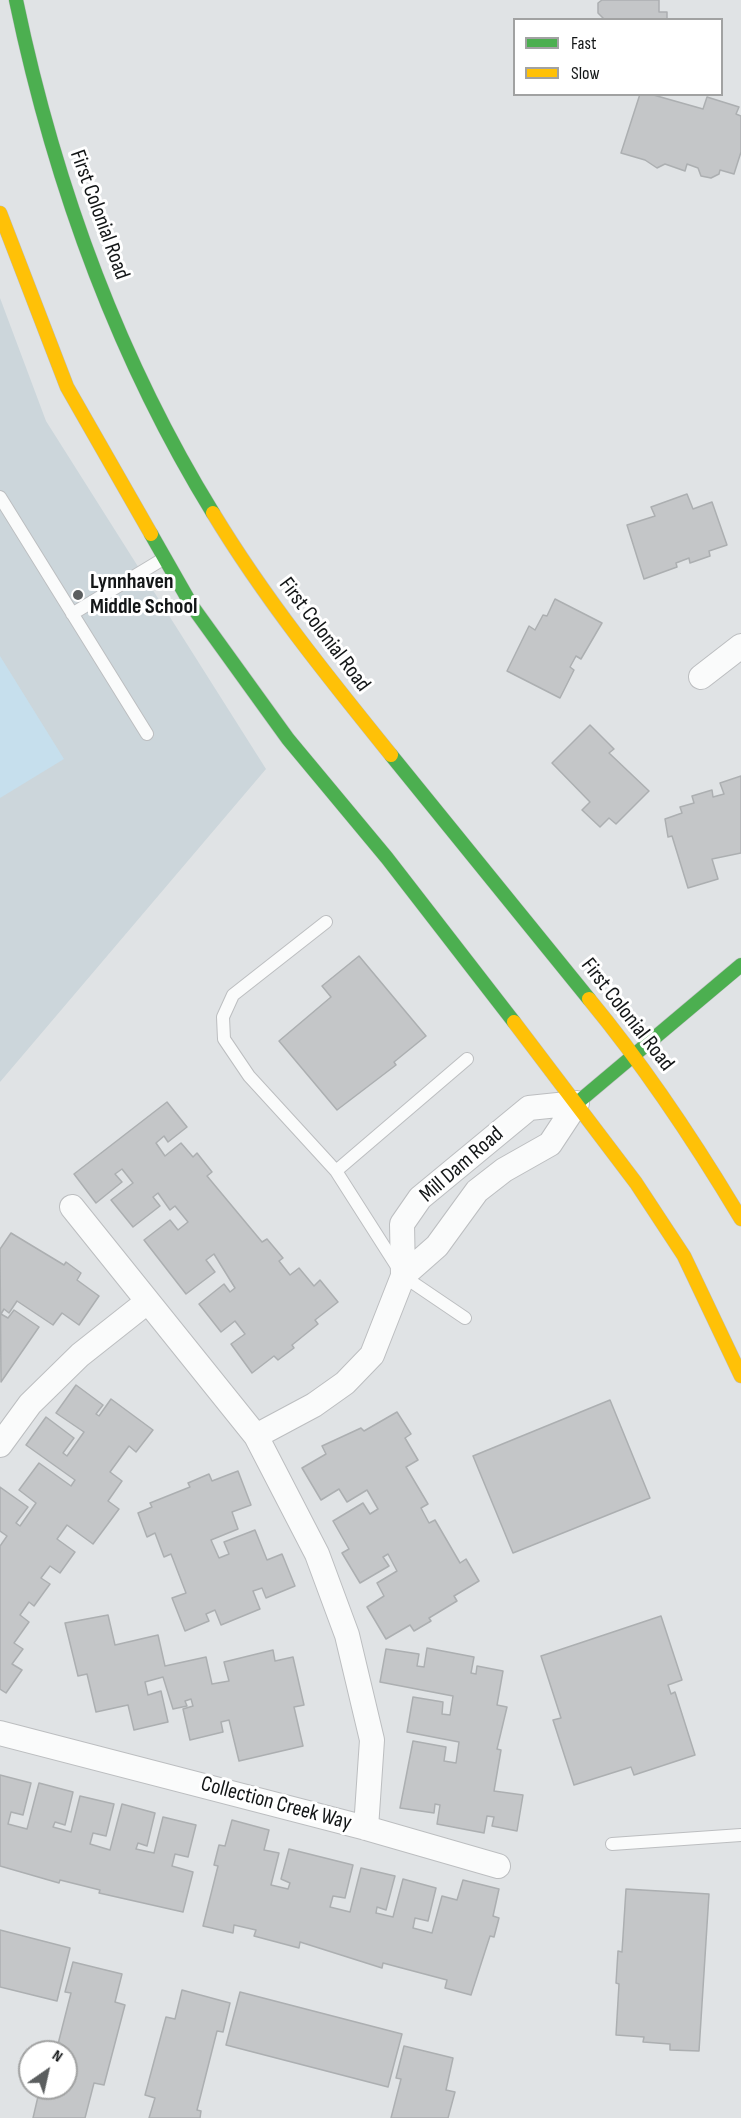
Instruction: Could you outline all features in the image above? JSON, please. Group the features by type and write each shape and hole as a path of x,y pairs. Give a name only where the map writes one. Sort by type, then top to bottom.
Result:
{"main road":[{"name":"First Colonial Road","path":"16,0 33,82 65,193 133,368 187,471 240,558 316,663 634,1054 697,1146 741,1219"},
{"path":"0,213 67,387 163,560 192,606 288,739 387,858 577,1103 636,1183 684,1256 741,1376"},
{"name":"Mill Dam Road","path":"577,1103 741,965"}],"street":[{"path":"701,677 741,646"},
{"name":"Mill Dam Road","path":"403,1276 437,1246 477,1191 504,1170 550,1144 577,1103"},
{"name":"Mill Dam Road","path":"256,1436 314,1405 345,1383 372,1355 403,1276 402,1224 420,1198 530,1108 577,1103"},
{"name":"Collection Creek Way","path":"0,1733 366,1828 372,1740 347,1635 317,1554 256,1436 72,1207"},
{"path":"0,1444 30,1404 80,1355 147,1302"},
{"path":"366,1828 498,1866"}],"lane":[{"path":"0,497 147,734"},
{"path":"72,614 163,560"},
{"path":"326,922 233,995 223,1017 224,1039 249,1076 336,1171 403,1276 465,1318"},
{"path":"336,1171 467,1059"},
{"path":"612,1844 741,1834"}],"shaded area":[{"name":"Lynnhaven Middle School","path":"0,298 46,421 266,769 0,1082"},
{"path":"0,656 64,759 0,798"}],"building":[{"path":"602,0 659,0 659,12 667,12 667,18 603,18 598,13 598,3"},
{"path":"639,96 657,96 703,109 707,97 739,107 736,114 741,116 741,152 734,174 720,170 719,174 711,178 701,176 698,168 687,164 685,171 665,164 657,168 645,160 621,153"},
{"path":"687,494 693,509 712,502 727,545 709,551 710,556 690,563 689,558 676,563 677,567 644,579 627,525 655,516 651,507"},
{"path":"555,599 602,623 581,659 576,656 570,667 574,670 560,698 507,671 529,626 535,630 543,615 547,616"},
{"path":"590,725 614,749 609,753 649,791 616,824 609,818 600,827 582,810 590,802 552,763"},
{"path":"741,776 741,853 712,859 718,879 688,888 672,836 668,837 665,819 682,813 680,807 694,803 692,796 712,790 713,797 724,794 720,783"},
{"path":"359,956 426,1036 394,1062 396,1065 337,1110 279,1041 331,997 322,986"},
{"path":"167,1102 187,1127 168,1142 164,1136 156,1143 165,1156 181,1143 193,1157 197,1153 212,1172 207,1176 262,1242 267,1239 283,1258 279,1261 290,1275 299,1268 314,1286 320,1280 338,1302 315,1320 318,1324 292,1345 294,1348 278,1360 274,1356 252,1373 231,1344 245,1334 235,1321 221,1332 199,1304 224,1284 230,1292 235,1288 214,1254 206,1260 215,1272 186,1294 144,1240 170,1220 178,1230 188,1222 175,1206 170,1210 158,1193 153,1197 160,1206 133,1227 111,1200 133,1183 122,1169 115,1174 122,1182 96,1203 74,1174"},
{"path":"11,1233 64,1265 66,1262 81,1273 77,1280 99,1296 79,1325 62,1313 53,1325 17,1301 9,1313 4,1309 1,1314 8,1318 14,1310 39,1327 1,1382 0,1249"},
{"path":"76,1385 103,1405 96,1414 99,1416 111,1399 153,1430 136,1452 129,1446 110,1472 122,1481 108,1501 119,1509 93,1544 67,1525 57,1539 75,1552 60,1573 50,1566 41,1578 50,1584 34,1606 29,1602 20,1615 29,1622 14,1643 23,1649 12,1664 22,1670 6,1693 0,1689 0,1546 7,1536 0,1531 0,1487 28,1507 16,1523 20,1526 36,1503 19,1490 39,1463 71,1486 75,1480 26,1445 46,1417 74,1438 63,1453 67,1456 84,1432 56,1413"},
{"path":"610,1400 650,1498 513,1553 473,1456"},
{"path":"397,1412 411,1434 405,1438 418,1460 406,1467 428,1504 421,1508 429,1523 435,1520 460,1563 466,1559 479,1581 454,1596 457,1601 429,1618 431,1621 414,1631 410,1625 386,1639 367,1607 384,1596 377,1583 397,1571 388,1554 383,1557 389,1566 360,1583 342,1553 349,1549 333,1521 363,1503 370,1514 378,1509 367,1490 347,1502 339,1489 321,1500 302,1468 326,1454 322,1446 361,1428 364,1431"},
{"path":"238,1471 251,1505 232,1512 238,1529 211,1540 219,1558 229,1554 224,1542 255,1530 267,1560 282,1554 295,1586 266,1598 262,1588 253,1591 260,1609 221,1625 215,1610 206,1614 209,1621 185,1631 172,1598 186,1593 171,1554 164,1557 155,1533 147,1537 138,1513 152,1507 150,1503 190,1487 188,1483 209,1474 212,1481"},
{"path":"108,1615 115,1645 158,1635 165,1666 206,1657 212,1684 229,1681 224,1662 273,1650 275,1661 293,1657 304,1705 294,1707 303,1746 239,1761 229,1720 221,1722 223,1732 190,1740 183,1709 193,1706 191,1699 185,1701 187,1706 173,1709 163,1677 145,1682 148,1695 161,1691 168,1722 134,1730 128,1705 96,1712 87,1674 78,1676 65,1623"},
{"path":"661,1616 682,1680 668,1685 671,1694 675,1692 695,1755 634,1775 631,1767 574,1785 553,1720 561,1718 541,1656"},
{"path":"427,1648 474,1657 471,1673 476,1674 477,1666 503,1671 497,1705 507,1707 497,1749 501,1750 494,1791 523,1795 517,1831 492,1826 494,1817 487,1816 484,1833 437,1824 440,1805 435,1804 434,1813 400,1808 413,1741 446,1747 444,1761 456,1763 459,1742 407,1732 413,1697 443,1702 442,1714 450,1715 453,1696 380,1682 386,1649 419,1654 417,1666 424,1667"},
{"path":"0,1775 31,1783 23,1815 11,1812 8,1824 27,1829 39,1783 73,1792 65,1825 55,1822 53,1827 71,1832 80,1796 114,1804 106,1836 93,1833 90,1844 110,1850 122,1804 155,1813 147,1846 138,1843 136,1849 154,1853 163,1817 196,1825 188,1857 175,1854 172,1866 193,1872 183,1912 99,1893 100,1890 60,1880 59,1883 0,1866"},
{"path":"232,1820 269,1830 264,1850 279,1853 271,1885 288,1889 290,1883 281,1879 289,1849 353,1865 345,1898 333,1896 330,1907 350,1912 361,1868 395,1876 386,1910 377,1907 376,1913 393,1917 403,1879 436,1888 428,1921 415,1918 413,1928 432,1933 442,1896 457,1900 463,1880 499,1889 493,1916 499,1918 494,1937 490,1936 471,1995 445,1988 447,1980 383,1963 382,1968 300,1942 299,1948 254,1936 256,1930 234,1925 233,1933 203,1926 218,1866 214,1865 219,1845 225,1846"},
{"path":"626,1889 709,1894 699,2051 670,2050 670,2044 643,2042 644,2037 616,2035 618,1951 622,1952"},
{"path":"0,1930 70,1948 57,2001 0,1987"},
{"path":"73,1962 122,1974 115,2002 125,2005 104,2085 94,2083 85,2118 33,2118 37,2100 78,2100 78,2040 59,2040 71,1993 65,1992"},
{"path":"182,1990 230,2003 223,2032 217,2031 197,2110 201,2111 200,2118 149,2118 155,2098 145,2095 166,2017 175,2019"},
{"path":"240,1992 402,2034 388,2087 226,2045"},
{"path":"404,2046 453,2058 446,2090 455,2092 448,2118 391,2118 401,2079 396,2078"}],"traffic: fast":[{"path":"16,0 49,135 92,266 147,392 178,453 213,513"},
{"path":"151,534 192,606 288,739 387,858 514,1022"},
{"path":"391,755 589,999"},
{"path":"577,1103 741,965"}],"traffic: slow":[{"path":"0,213 67,387 151,534"},
{"path":"213,513 276,607 391,755"},
{"path":"589,999 669,1106 741,1219"},
{"path":"514,1022 636,1183 684,1256 741,1376"}],"place":[{"name":"Lynnhaven Middle School","path":"78,595"}]}
